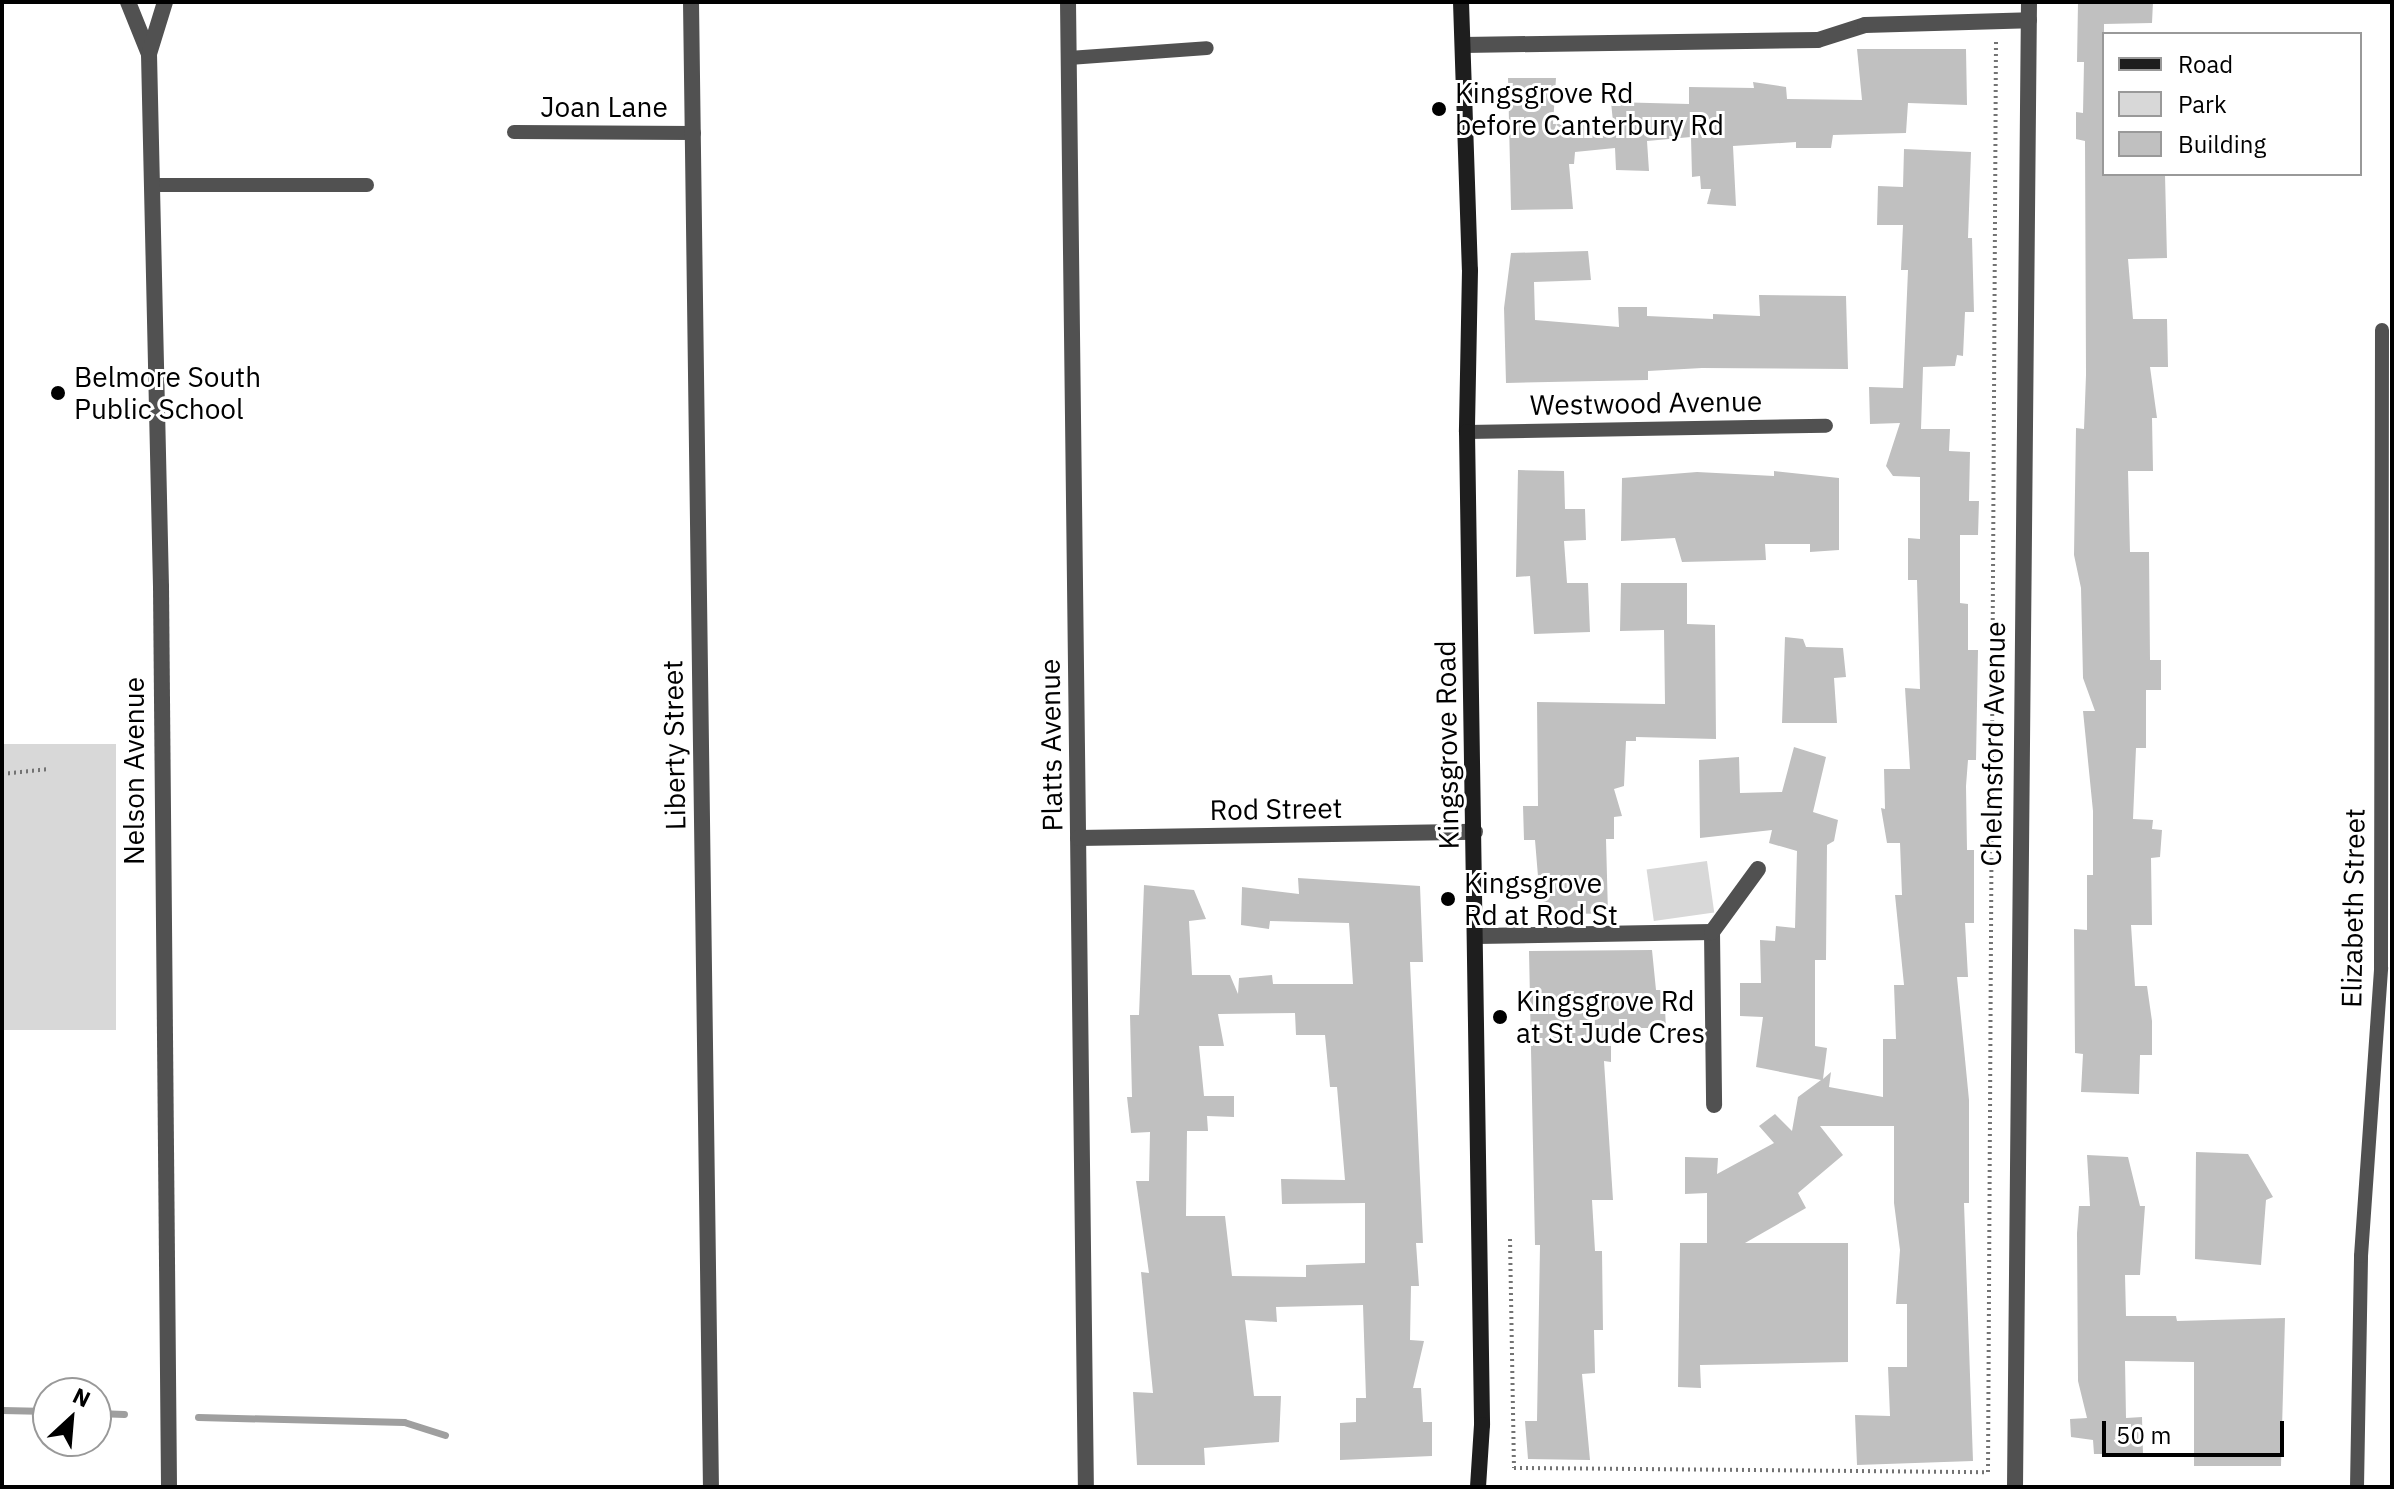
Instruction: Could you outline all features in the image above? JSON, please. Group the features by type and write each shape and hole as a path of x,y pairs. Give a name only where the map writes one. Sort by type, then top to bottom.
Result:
{"main road":[{"name":"Kingsgrove Road","path":"1461,2 1482,1410 1478,1487"}],"street":[{"name":"Nelson Avenue","path":"128,2 149,54"},
{"name":"Nelson Avenue","path":"165,2 149,54 169,1487"},
{"name":"Liberty Street","path":"691,2 711,1487"},
{"name":"Platts Avenue","path":"1068,2 1086,1487"},
{"name":"Chelmsford Avenue","path":"2015,1487 2029,2"},
{"path":"1463,45 1818,40 1865,25 2029,20"},
{"name":"Rod Street","path":"1078,838 1475,832"},
{"path":"1714,1105 1712,932 1758,869"},
{"path":"1476,936 1712,932"}],"lane":[{"path":"1069,58 1207,48"},
{"name":"Joan Lane","path":"514,132 694,133"},
{"path":"152,185 367,185"},
{"name":"Elizabeth Street","path":"2357,1487 2361,1256 2381,968 2382,330"},
{"name":"Westwood Avenue","path":"1467,432 1826,426"}],"path":[{"path":"1510,1239 1514,1468 1988,1472 1997,22"},
{"path":"2,774 49,769"}],"green space":[{"path":"2,744 116,744 116,1030 2,1030"},
{"path":"1707,861 1714,912 1654,921 1647,869"}],"building":[{"path":"2078,2 2153,2 2152,23 2104,24 2102,32 2102,176 2165,176 2167,258 2128,259 2133,319 2167,319 2168,367 2150,367 2157,418 2152,418 2153,471 2128,471 2130,552 2149,552 2150,660 2161,660 2161,690 2146,690 2146,748 2136,748 2133,819 2153,820 2152,829 2162,830 2160,857 2151,858 2152,925 2131,925 2135,986 2147,986 2152,1021 2152,1055 2140,1055 2139,1094 2081,1092 2083,1054 2075,1053 2074,929 2087,930 2087,875 2093,875 2093,811 2083,711 2095,711 2083,678 2081,588 2074,555 2076,428 2084,429 2086,375 2085,141 2076,139 2076,112 2083,113 2084,62 2077,62"},
{"path":"1857,49 1966,49 1967,105 1908,103 1906,133 1833,135 1831,148 1796,148 1796,142 1733,146 1736,206 1707,204 1711,189 1701,189 1700,176 1692,177 1691,137 1647,141 1649,171 1616,170 1615,148 1575,152 1574,164 1569,164 1573,209 1511,210 1508,78 1556,78 1553,124 1613,122 1611,102 1689,104 1689,87 1754,88 1753,82 1786,87 1787,99 1862,100"},
{"path":"1904,149 1971,152 1968,238 1972,238 1974,312 1965,312 1963,356 1957,355 1955,366 1923,367 1921,429 1950,429 1949,451 1970,452 1969,501 1979,501 1978,535 1960,535 1960,603 1968,604 1968,650 1978,650 1976,760 1968,760 1966,786 1967,850 1974,850 1974,923 1965,923 1968,977 1957,977 1969,1100 1969,1203 1964,1203 1973,1461 1857,1465 1855,1415 1890,1416 1888,1367 1907,1367 1907,1304 1896,1304 1900,1250 1894,1203 1894,1126 1820,1126 1843,1155 1798,1193 1806,1208 1745,1243 1848,1243 1848,1362 1700,1365 1701,1388 1678,1387 1680,1243 1707,1243 1707,1193 1685,1194 1685,1157 1718,1158 1717,1174 1774,1143 1759,1126 1775,1114 1792,1131 1798,1097 1821,1080 1756,1067 1763,1017 1740,1016 1740,983 1761,983 1760,940 1775,941 1776,926 1795,928 1797,851 1769,843 1772,830 1700,838 1699,760 1739,757 1740,793 1782,792 1794,747 1826,757 1813,812 1838,820 1834,841 1827,845 1826,960 1815,960 1815,1046 1827,1048 1823,1079 1831,1072 1829,1087 1883,1097 1883,1039 1896,1039 1894,985 1904,985 1895,895 1902,895 1900,843 1887,843 1881,808 1885,809 1884,769 1910,769 1905,688 1920,689 1917,580 1908,580 1908,538 1920,539 1920,477 1893,476 1886,466 1900,423 1870,424 1869,387 1903,388 1908,270 1901,270 1903,225 1877,225 1878,186 1903,187"},
{"path":"1588,251 1591,280 1534,282 1535,320 1619,327 1618,307 1647,307 1647,316 1713,319 1713,314 1760,316 1759,295 1846,296 1848,369 1702,368 1648,371 1648,380 1506,383 1504,308 1511,253"},
{"path":"1518,470 1564,471 1565,509 1585,509 1586,540 1564,541 1567,583 1588,583 1590,632 1534,634 1530,576 1516,577"},
{"path":"1774,471 1839,478 1839,550 1810,552 1810,544 1765,544 1766,560 1682,562 1675,538 1621,541 1622,478 1697,472 1774,476"},
{"path":"1621,583 1687,583 1687,624 1715,625 1716,739 1636,737 1636,741 1626,741 1624,786 1614,789 1622,816 1614,817 1614,839 1606,839 1608,914 1541,913 1535,840 1524,840 1523,806 1538,806 1537,702 1665,704 1664,630 1620,631"},
{"path":"1785,637 1803,639 1806,647 1843,648 1846,677 1834,678 1837,723 1782,723"},
{"path":"1298,878 1420,886 1423,962 1410,962 1423,1243 1416,1243 1419,1286 1411,1286 1410,1340 1424,1341 1413,1388 1421,1388 1423,1422 1432,1422 1432,1456 1340,1460 1340,1423 1356,1422 1356,1398 1366,1398 1363,1305 1276,1307 1277,1322 1245,1320 1254,1396 1281,1396 1279,1442 1204,1448 1205,1465 1137,1465 1133,1392 1153,1393 1141,1272 1149,1273 1136,1181 1149,1181 1150,1132 1131,1133 1127,1097 1132,1097 1130,1015 1139,1015 1144,885 1194,890 1206,919 1189,921 1192,975 1230,975 1238,994 1239,978 1272,975 1273,984 1353,984 1349,923 1270,921 1269,929 1241,925 1242,887 1299,894","holes":["1295,1013 1296,1035 1325,1035 1330,1087 1337,1087 1345,1180 1281,1179 1282,1204 1365,1203 1365,1263 1306,1265 1306,1277 1232,1276 1225,1216 1186,1216 1187,1131 1208,1131 1207,1116 1234,1117 1234,1096 1204,1096 1199,1046 1224,1046 1218,1014"]},
{"path":"1652,950 1656,990 1664,990 1666,1028 1611,1028 1611,1062 1604,1061 1613,1200 1592,1200 1595,1251 1602,1251 1603,1330 1594,1330 1595,1373 1582,1374 1590,1460 1528,1459 1525,1421 1537,1421 1540,1245 1535,1245 1529,951"},
{"path":"2196,1152 2248,1154 2273,1197 2266,1200 2261,1265 2195,1259"},
{"path":"2087,1155 2128,1157 2140,1206 2145,1206 2140,1275 2125,1275 2126,1316 2176,1316 2177,1321 2285,1318 2281,1466 2194,1466 2194,1362 2125,1361 2126,1418 2142,1417 2143,1454 2094,1454 2093,1440 2071,1437 2070,1419 2087,1418 2078,1381 2077,1233 2079,1206 2090,1206"}],"waterway":[{"path":"2,1410 32,1411"},
{"path":"112,1414 124,1414"},
{"path":"198,1417 404,1422 445,1435"}],"place":[{"name":"Kingsgrove Rd before Canterbury Rd","path":"1439,109"},
{"name":"Belmore South Public School","path":"58,393"},
{"name":"Kingsgrove Rd at Rod St","path":"1448,899"},
{"name":"Kingsgrove Rd at St Jude Cres","path":"1500,1017"}]}
